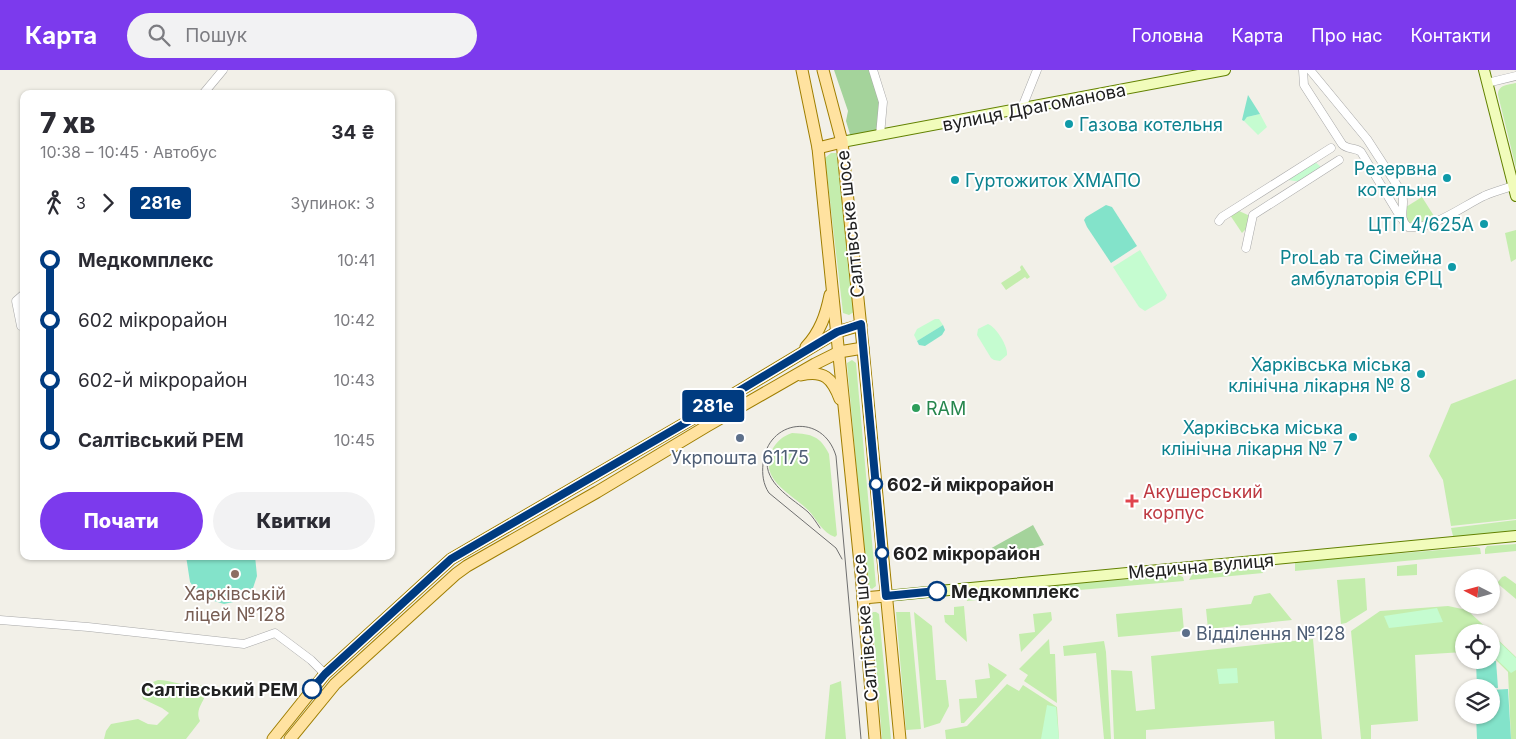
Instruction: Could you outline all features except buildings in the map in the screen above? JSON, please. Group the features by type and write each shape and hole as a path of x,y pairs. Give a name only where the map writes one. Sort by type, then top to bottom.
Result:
{"main road":[{"name":"Салтівське шосе","path":"802,70 818,148 833,286 875,739"},
{"name":"Салтівське шосе","path":"823,70 842,142 900,739"},
{"path":"818,148 842,142"},
{"path":"795,357 819,329 833,286"},
{"path":"273,739 325,674 451,559 837,332 861,324"},
{"path":"290,739 335,684 466,566 597,492 706,426 794,376 839,352 863,348"},
{"path":"794,376 812,372 823,374 830,380 837,391 844,409"},
{"path":"863,598 886,596"},
{"path":"325,674 335,684"}],"street":[{"path":"207,90 223,70"},
{"path":"873,70 883,102 880,136"},
{"path":"1021,110 1037,70"},
{"name":"вулиця Драгоманова","path":"842,142 1021,110 1208,71 1225,70"},
{"path":"1304,70 1304,85 1342,144 1347,148 1356,149 1361,152 1408,228 1420,227 1459,210 1484,196 1515,191 1484,70"},
{"path":"1310,70 1367,139 1402,193 1404,204 1401,218"},
{"path":"1487,83 1516,76"},
{"path":"1219,221 1222,217 1331,148"},
{"path":"1246,248 1253,215 1339,160"},
{"path":"20,298 16,301 20,321"},
{"name":"Медична вулиця","path":"886,596 1516,536"},
{"path":"0,620 88,627 244,644 275,633 311,660 325,674"}],"green space":[{"path":"834,70 873,70 883,102 880,135 852,141 846,121 848,111"},
{"path":"1516,83 1516,168 1498,92 1501,87"},
{"path":"1248,95 1260,114 1247,117 1244,121 1242,120"},
{"path":"1260,114 1267,127 1258,135 1244,121 1247,117"},
{"path":"831,153 838,155 854,312 849,315 843,313 825,158"},
{"path":"1315,162 1320,166 1320,170 1301,182 1288,180"},
{"path":"1422,197 1434,216 1415,225 1410,225 1405,219 1406,207"},
{"path":"1106,205 1112,207 1137,246 1111,263 1084,220"},
{"path":"1237,210 1250,216 1247,228 1242,233 1230,215"},
{"path":"1516,230 1516,259 1511,262 1505,233"},
{"path":"1140,250 1167,295 1165,299 1145,311 1139,307 1113,267"},
{"path":"1022,265 1030,277 1027,279 1025,277 1006,290 1001,283 1021,270 1020,267"},
{"path":"935,319 939,319 943,325 917,341 914,335 917,329"},
{"path":"988,324 998,333 1006,347 1007,355 1000,361 991,358 977,335 978,329"},
{"path":"943,325 945,330 942,335 925,346 919,345 917,341"},
{"path":"852,360 856,363 876,586 872,589 867,586 847,363"},
{"path":"1516,379 1516,519 1451,526 1443,480 1429,456 1451,404"},
{"path":"792,433 815,437 822,443 829,454 837,535 835,537 830,535 808,510 778,485 769,470 772,450 781,439"},
{"path":"1516,520 1516,531 1455,537 1451,528"},
{"path":"1033,525 1044,545 1015,554 983,558 982,551 988,550"},
{"path":"1516,544 1516,551 1485,554 1487,546"},
{"path":"1480,548 1481,554 1295,571 1295,562"},
{"path":"187,560 255,560 257,576 253,588 238,601 224,604 211,600 198,593 190,582"},
{"path":"1417,564 1417,575 1397,576 1397,566"},
{"path":"1260,567 1263,573 1189,580 1193,573"},
{"path":"1178,575 1183,577 1184,581 1056,592 1055,585"},
{"path":"1505,576 1516,584 1516,599 1500,586 1502,577"},
{"path":"1365,578 1367,610 1341,624 1337,580"},
{"path":"1047,586 1047,593 967,601 966,594"},
{"path":"1270,593 1292,620 1208,629 1206,609 1251,604 1254,596"},
{"path":"964,606 967,642 945,622 944,615 954,615 954,607"},
{"path":"1448,606 1455,607 1455,614 1471,614 1482,624 1455,624 1455,653 1415,655 1418,721 1371,725 1371,739 1361,739 1351,631 1380,611"},
{"path":"1182,608 1184,631 1118,637 1116,614"},
{"path":"1437,608 1443,622 1389,628 1384,616"},
{"path":"873,612 879,614 891,739 882,739"},
{"path":"896,612 910,612 921,729 906,730"},
{"path":"914,612 932,626 936,680 946,680 949,706 940,723 924,728"},
{"path":"1051,612 1052,620 1021,652 1019,634 1035,632 1033,614"},
{"path":"1049,639 1050,654 1055,654 1057,703 1024,681 1028,675 1019,669"},
{"path":"1313,639 1322,739 1275,739 1274,721 1146,730 1146,739 1114,739 1111,670 1132,671 1136,711 1155,709 1151,656"},
{"path":"1104,641 1111,739 1104,739 1096,653 1064,656 1063,646"},
{"path":"1500,642 1516,657 1516,739 1511,739 1508,672 1500,664"},
{"path":"1500,643 1516,658 1516,670 1511,673 1500,663"},
{"path":"988,663 1007,675 964,723 961,723 959,699 977,698 975,680 990,678"},
{"path":"1237,668 1238,683 1219,684 1217,669"},
{"path":"1476,669 1497,669 1497,679 1477,679"},
{"path":"158,680 192,686 203,685 207,689 198,712 200,721 186,739 104,739 106,731 111,724 138,719 148,724 157,725 169,713 143,699 141,692 148,684"},
{"path":"841,681 846,739 825,739 830,685"},
{"path":"1007,684 1019,691 1023,685 1057,707 1059,739 946,739 945,730 967,726"},
{"path":"1500,689 1508,689 1511,739 1477,739 1476,724 1500,724"},
{"path":"1047,705 1056,707 1059,739 1041,739"}],"tram line":[{"path":"842,559 836,548 769,493 765,486 763,464 767,449 774,438 784,430 808,427 820,432 829,442 836,456 861,739"},
{"path":"767,464 768,472 776,485 808,512 820,528"}],"bus line":[{"name":"281е","path":"312,689 325,674 451,559 699,415 837,332 861,324 886,596 937,591"}],"place":[{"name":"Газова котельня","path":"1069,124"},
{"name":"Резервна котельня","path":"1447,178"},
{"name":"Гуртожиток ХМАПО","path":"955,180"},
{"name":"ЦТП 4/625А","path":"1484,224"},
{"name":"ProLab та Сімейна амбулаторія ЄРЦ","path":"1452,267"},
{"name":"Харківська міська клінічна лікарня № 8","path":"1421,374"},
{"name":"RAM","path":"916,408"},
{"name":"Харківська міська клінічна лікарня № 7","path":"1353,437"},
{"name":"Укрпошта 61175","path":"740,438"},
{"name":"602-й мікрорайон","path":"876,484"},
{"name":"Акушерський корпус","path":"1132,501"},
{"name":"602 мікрорайон","path":"882,553"},
{"name":"Харківській ліцей №128","path":"235,574"},
{"name":"Медкомплекс","path":"937,591"},
{"name":"Відділення №128","path":"1186,633"},
{"name":"Салтівський РЕМ","path":"312,689"}]}
